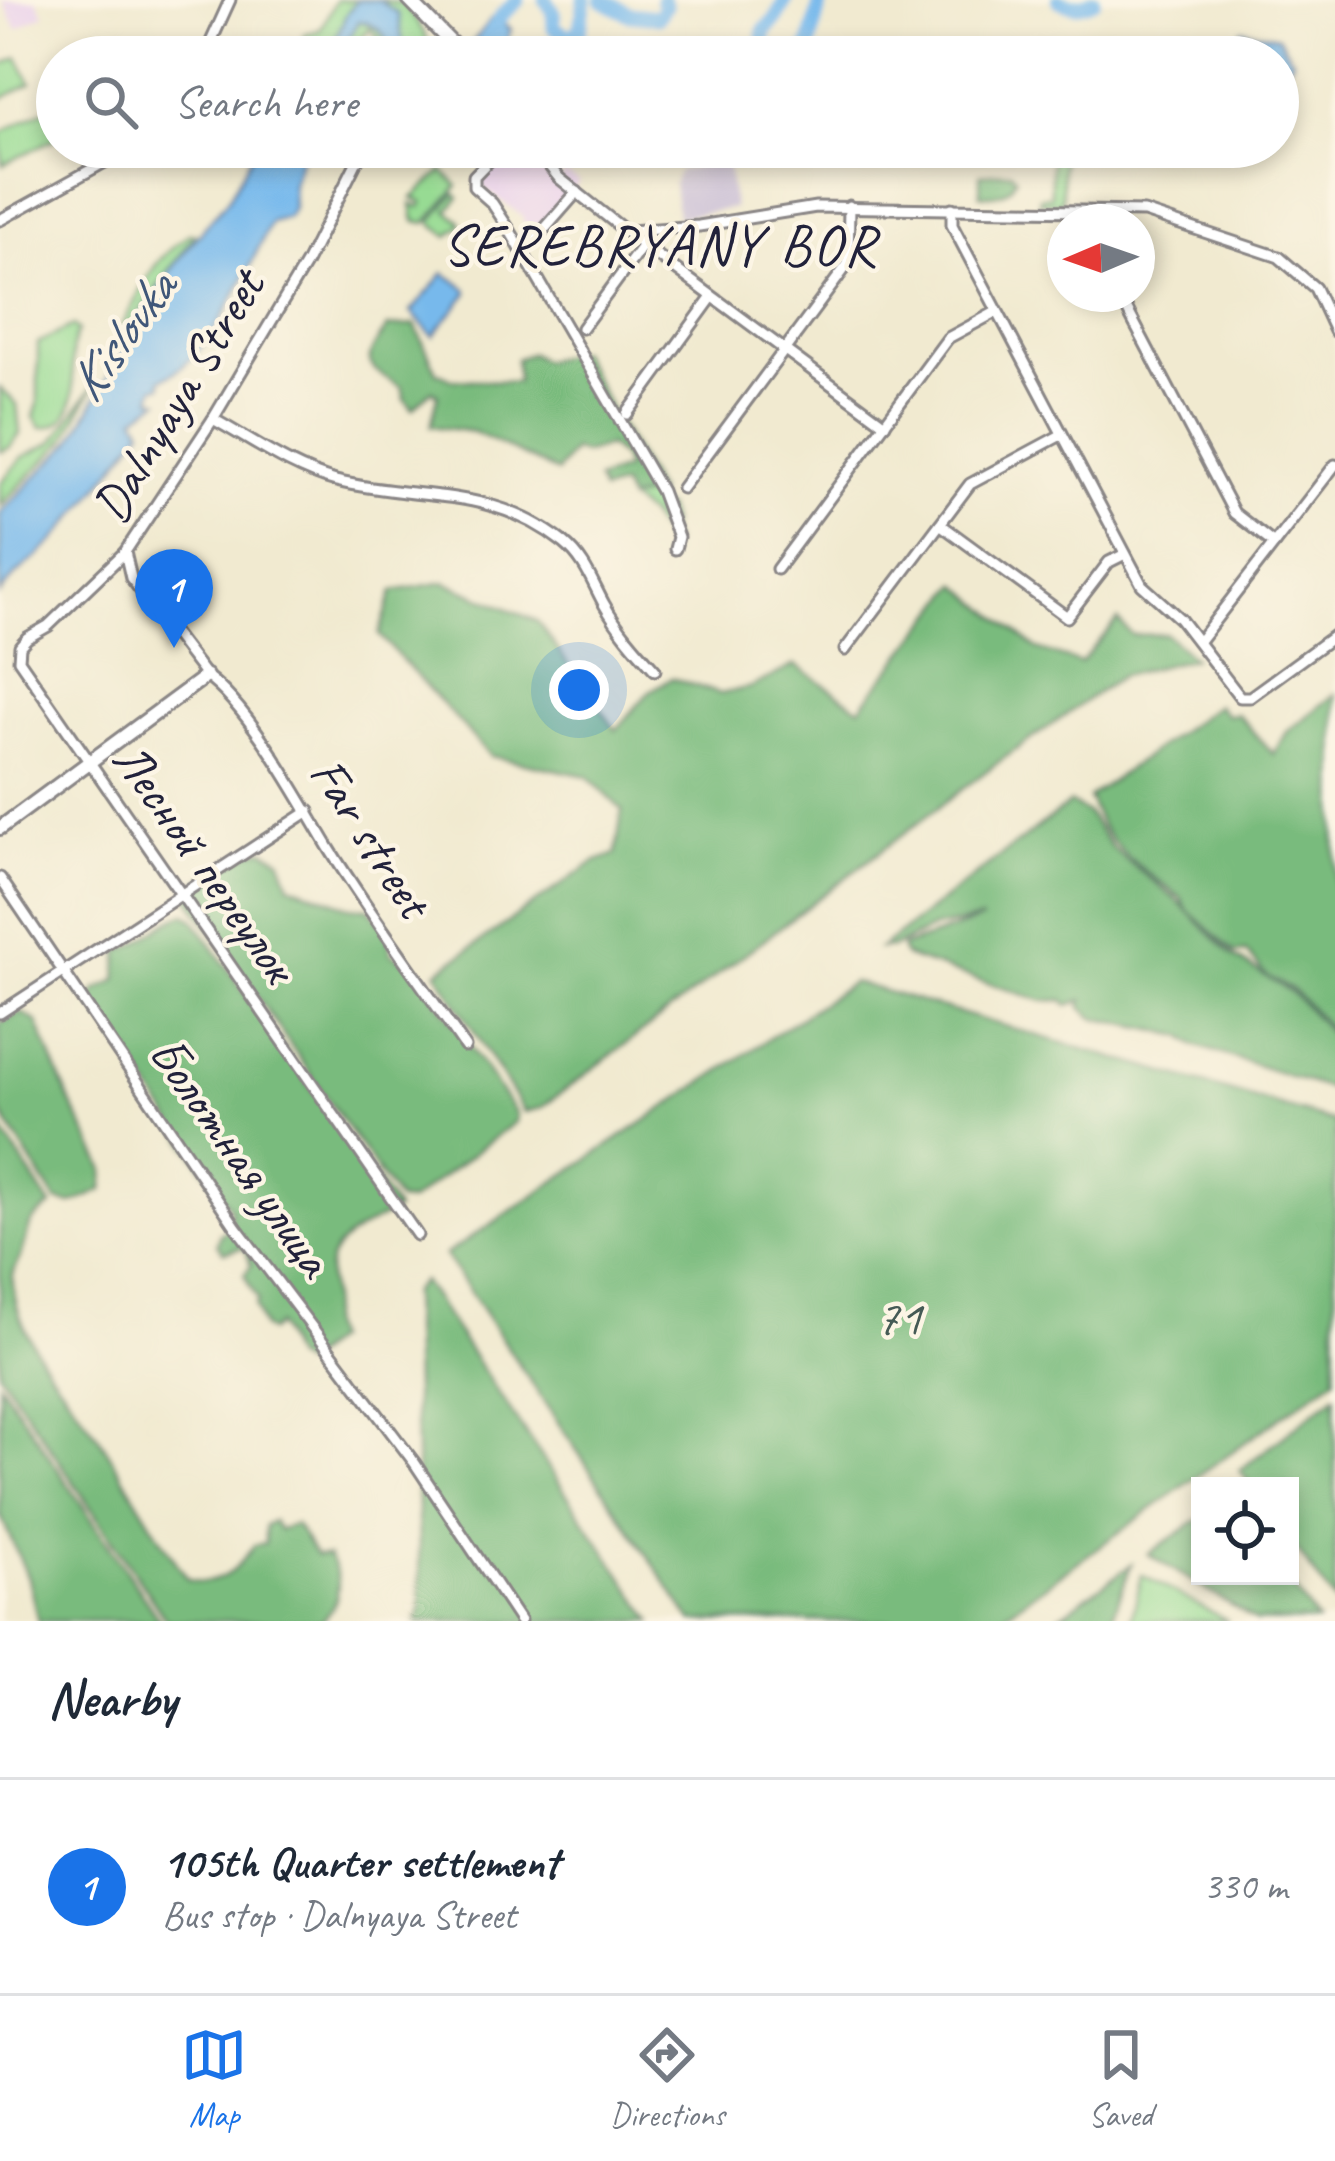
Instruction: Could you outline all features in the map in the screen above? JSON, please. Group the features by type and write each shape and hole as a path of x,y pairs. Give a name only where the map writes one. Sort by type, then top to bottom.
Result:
{"street":[{"path":"214,36 230,0"},
{"path":"410,0 448,36"},
{"path":"0,220 94,168"},
{"name":"Dalnyaya Street","path":"206,676 131,578 125,552 213,418 306,262 353,168"},
{"path":"482,168 474,176 474,187 509,229 661,491 678,537 675,549"},
{"path":"551,168 644,245 885,424"},
{"path":"535,240 578,192"},
{"path":"682,488 848,264 850,206"},
{"path":"630,231 700,226 816,207 1047,213"},
{"path":"952,208 952,225 995,312 1142,585 1166,604 1245,698 1335,635"},
{"path":"1155,216 1279,257 1315,288 1335,331"},
{"path":"582,328 644,245"},
{"path":"627,414 712,297"},
{"path":"777,569 948,338 995,312"},
{"path":"1128,312 1234,512 1274,544"},
{"path":"213,418 307,472 366,487 466,498 513,511 577,556 629,641 655,670"},
{"path":"845,650 970,484 1061,435"},
{"path":"1198,641 1335,465"},
{"path":"940,524 1067,616 1109,562 1125,554"},
{"name":"Лесной переулок","path":"125,552 48,626 27,638 18,654 417,1235"},
{"path":"0,828 206,676"},
{"name":"Far street","path":"206,676 222,687 310,811 329,848 465,1047"},
{"path":"0,1013 310,811"},
{"name":"Болотная улица","path":"0,878 236,1227 414,1462 520,1621"}],"shaded area":[{"path":"2,0 37,0 44,14 17,29"},
{"path":"488,168 539,168 557,183 565,173 579,182 528,242 522,216 477,183"},
{"path":"728,168 734,208 677,217 673,184 678,171"}],"green space":[{"path":"336,0 357,0 337,36 304,36 320,30"},
{"path":"379,0 401,3 426,36 402,36 398,14"},
{"path":"357,21 371,25 384,36 376,36 370,28 363,36 350,36"},
{"path":"18,57 31,83 0,100 0,66"},
{"path":"36,114 36,148 3,165 0,133"},
{"path":"1051,168 1062,168 1062,203 1040,202 1040,197 1051,196"},
{"path":"443,171 458,186 426,223 415,221 412,204 421,207 423,202 413,198"},
{"path":"1011,171 1016,177 1006,190 980,194 980,174"},
{"path":"455,193 459,197 448,211 461,226 448,236 431,222"},
{"path":"189,234 195,234 117,344 155,266"},
{"path":"415,325 437,372 452,379 517,382 516,359 530,353 543,361 578,351 657,492 628,500 622,486 602,492 597,480 626,469 622,458 608,446 583,454 573,450 557,472 474,432 431,426 438,395 432,390 413,409 402,387 370,362 373,348 388,327"},
{"path":"73,326 78,331 73,342 72,402 57,424 41,428 34,417 38,343"},
{"path":"96,382 65,440 0,506 0,483 23,457 53,442"},
{"path":"0,388 17,404 20,434 0,452"},
{"path":"657,492 658,506 666,508 671,524 670,545 648,515 628,500"},
{"path":"445,582 537,621 616,730 650,691 672,678 721,694 751,687 795,665 860,708 958,584 1037,649 1080,663 1118,620 1132,635 1166,634 1193,658 1121,676 993,766 541,1108 524,1112 437,972 594,862 616,854 622,810 587,776 490,756 379,635 393,591"},
{"path":"1335,694 1335,1034 1292,989 1268,977 1246,952 1235,953 1181,898 1126,855 1103,829 1089,797 1217,705 1226,715 1237,714 1273,754 1287,732"},
{"path":"1070,803 1087,813 1113,849 1178,901 1233,956 1291,992 1320,1022 1335,1040 1335,1091 1194,1045 1183,1036 1094,1018 1081,1007 1083,1000 1068,1005 1064,1000 1043,1001 904,956 901,947 983,919 934,928 880,948"},
{"path":"264,849 280,858 290,884 351,907 369,908 388,931 391,953 414,966 516,1114 515,1122 409,1202 398,1201 189,898 192,885"},
{"path":"185,914 193,918 396,1210 356,1232 333,1254 328,1269 328,1321 333,1340 302,1365 292,1358 277,1325 269,1331 263,1328 255,1306 258,1300 244,1275 251,1265 245,1247 224,1252 217,1244 220,1234 231,1227 230,1208 90,999 117,980 120,950"},
{"name":"71","path":"853,982 1335,1122 1335,1378 995,1621 692,1621 445,1255"},
{"path":"21,1012 37,1022 105,1170 103,1190 71,1204 56,1201 0,1111 0,1023"},
{"path":"0,1127 51,1206 30,1225 13,1279 17,1307 36,1350 104,1445 188,1579 208,1582 226,1575 254,1545 265,1543 265,1525 273,1521 279,1530 295,1524 316,1556 328,1556 336,1573 336,1598 322,1621 167,1621 0,1373"},
{"path":"422,1281 653,1621 416,1621 421,1610 411,1292"},
{"path":"0,1383 160,1621 38,1621 28,1578 0,1514"},
{"path":"1335,1395 1335,1603 1299,1553 1299,1477 1245,1477 1240,1470"},
{"path":"1191,1525 1191,1581 1148,1554"},
{"path":"1131,1565 1111,1621 1052,1621"},
{"path":"1142,1575 1228,1621 1131,1621"},
{"path":"1198,1585 1291,1585 1317,1621 1256,1621"}],"water":[{"path":"357,0 379,0 398,14 402,36 384,36 358,21 350,36 337,36"},
{"path":"492,18 511,29 509,36 478,36"},
{"path":"1242,30 1278,36 1238,36"},
{"path":"245,168 297,168 293,208 288,217 271,222 212,333 179,369 161,379 162,386 155,387 152,398 159,400 136,417 143,429 111,472 54,541 0,594 0,513 72,441 178,260 229,198"},
{"path":"444,273 468,293 433,336 411,312"}],"waterway":[{"path":"488,36 518,0"},
{"path":"546,0 553,11 554,28 567,36"},
{"path":"571,36 580,30 585,0"},
{"path":"602,0 629,14 658,17 665,6 662,0"},
{"path":"764,36 785,0"},
{"path":"812,36 821,0"},
{"path":"1059,0 1076,5 1094,0"}],"place":[{"name":"105th Quarter settlement","path":"174,648"}],"district":[{"name":"SEREBRYANY BOR","path":"660,245"}],"water label":[{"name":"Kislovka","path":"121,336"}]}
